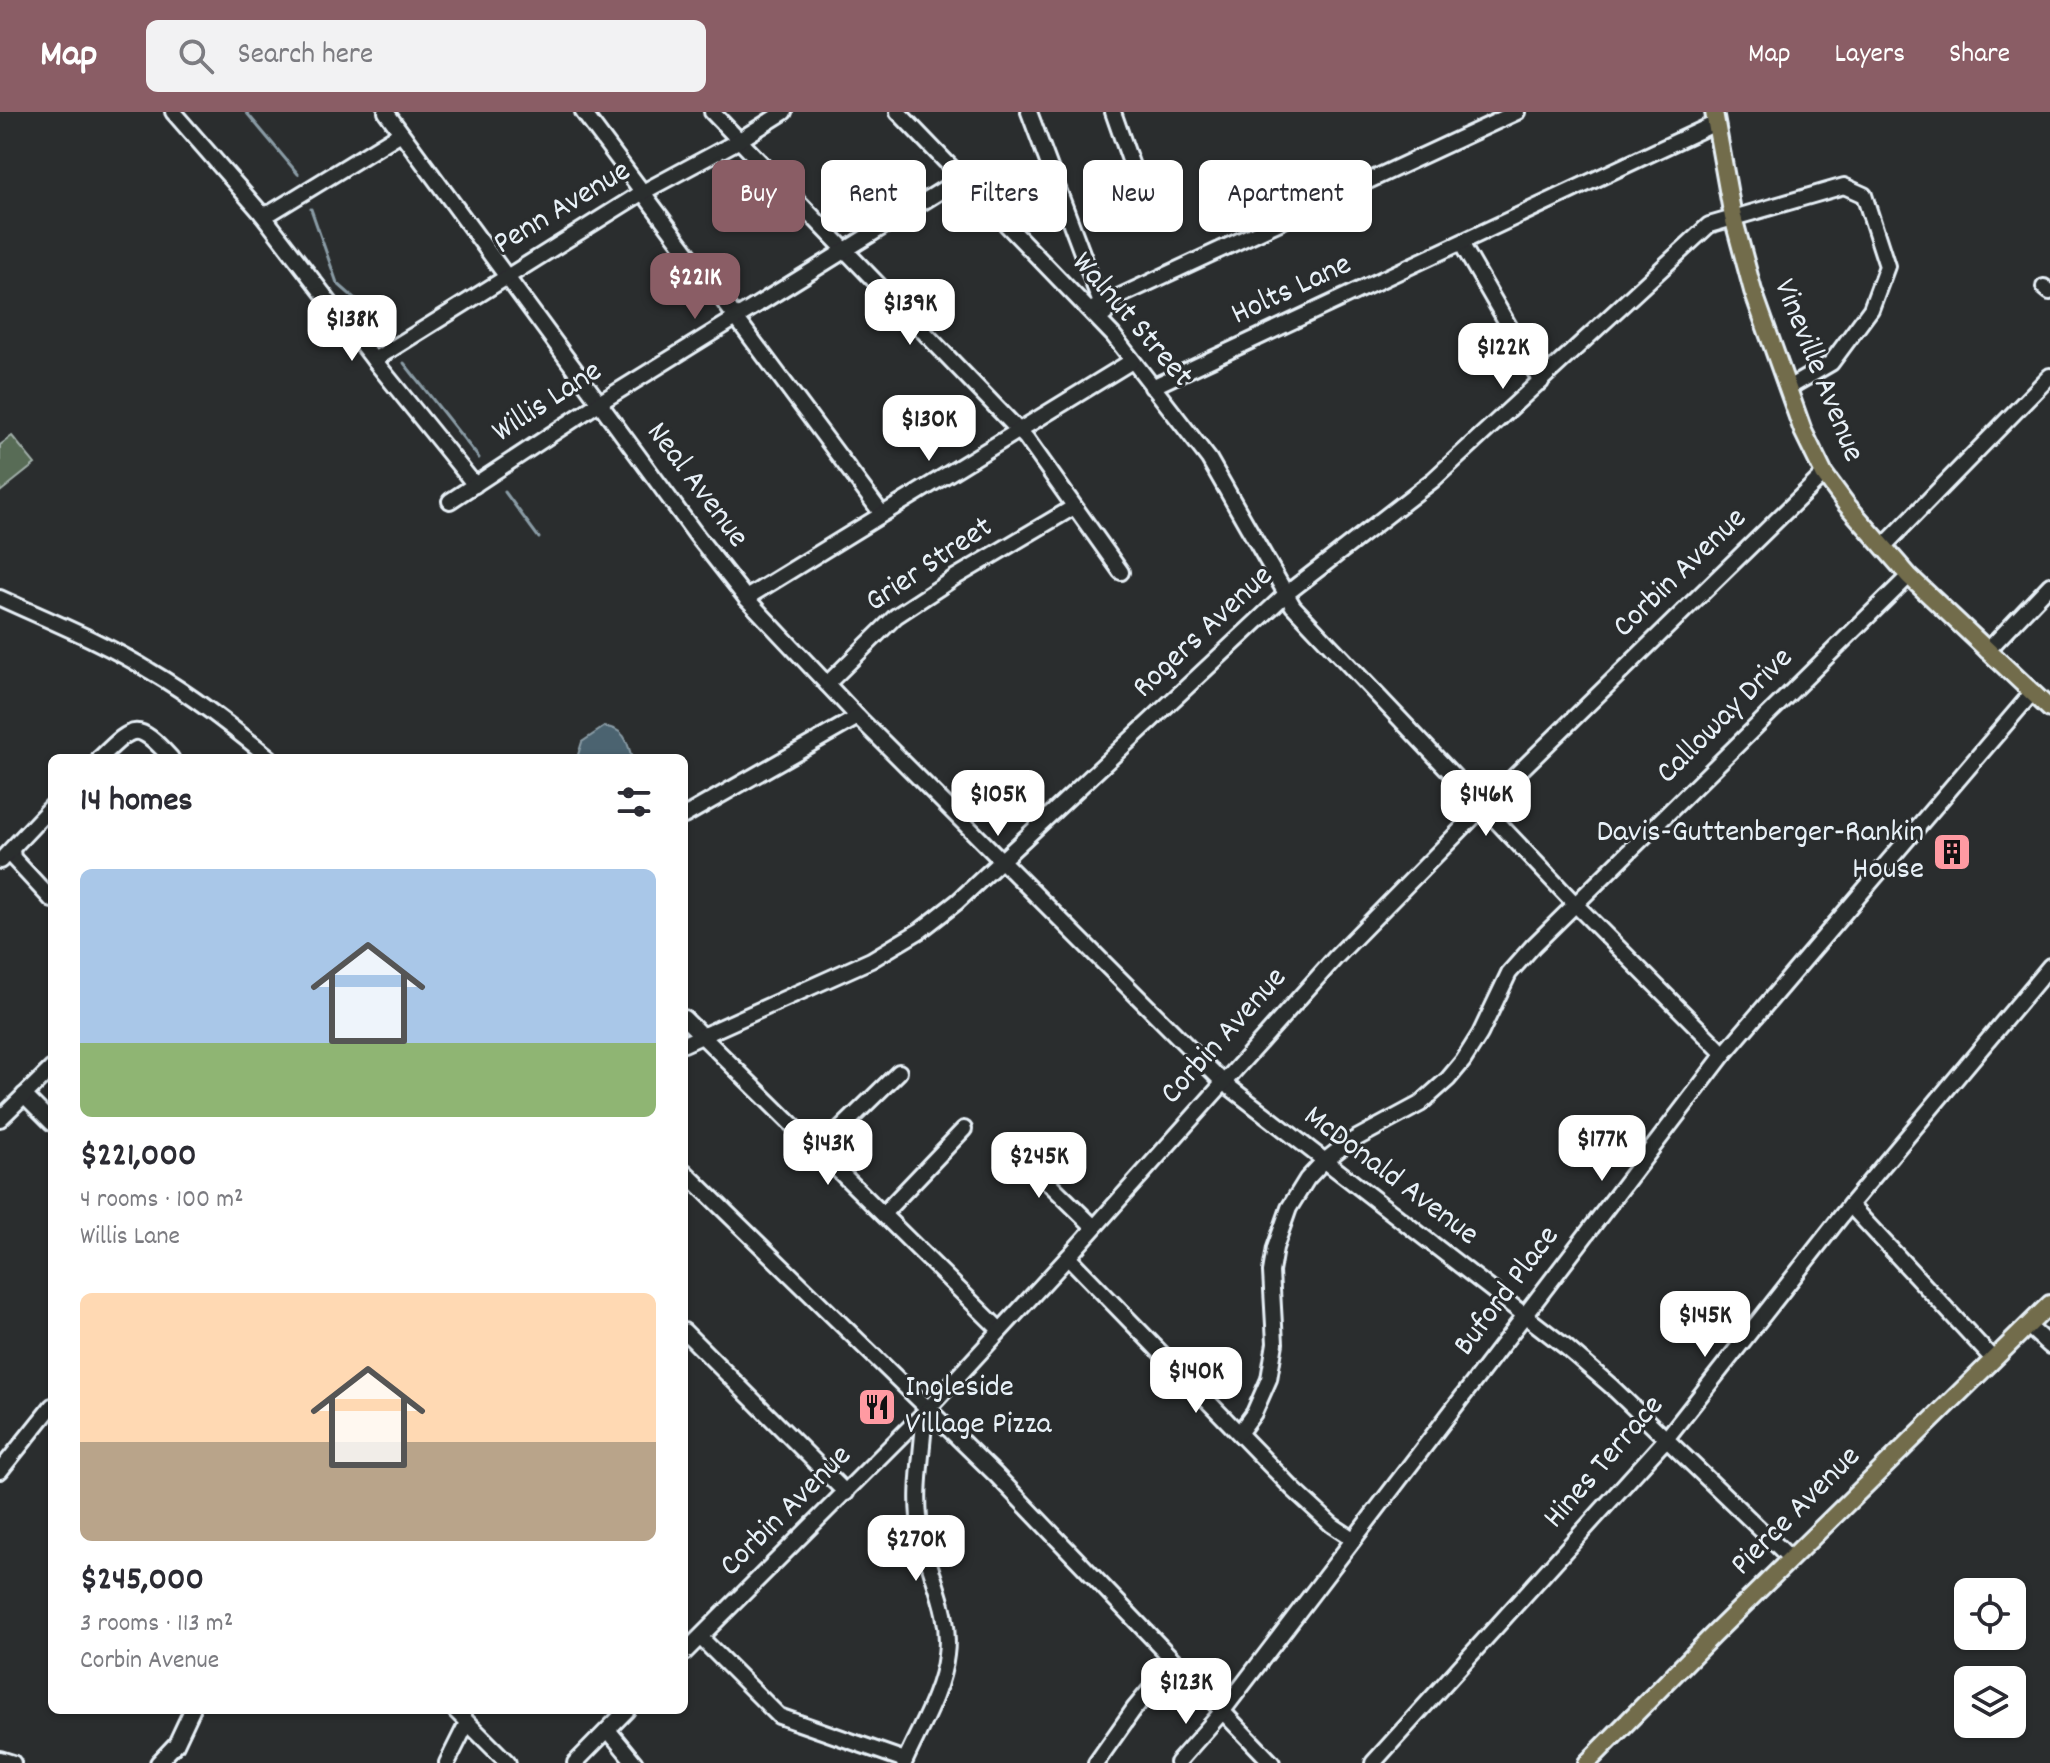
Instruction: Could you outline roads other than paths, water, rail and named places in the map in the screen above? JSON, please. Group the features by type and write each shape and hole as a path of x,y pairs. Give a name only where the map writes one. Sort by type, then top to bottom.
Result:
{"main road":[{"name":"Vineville Avenue","path":"1715,118 1733,217 1753,291 1803,431 1824,474 1909,576 2050,709"},
{"name":"Pierce Avenue","path":"1587,1763 1790,1558 2050,1304"}],"street":[{"path":"173,112 262,214 475,485"},
{"name":"Neal Avenue","path":"386,112 746,598 858,717 1002,860"},
{"path":"583,112 882,514"},
{"path":"712,112 1018,431 1121,572"},
{"name":"Penn Avenue","path":"374,360 643,192 738,141 784,112"},
{"name":"Walnut Street","path":"898,112 946,160"},
{"name":"Walnut Street","path":"1029,112 1096,308"},
{"path":"1113,112 1130,160"},
{"path":"1096,308 1517,112"},
{"name":"Holts Lane","path":"1152,387 1461,243 1715,118"},
{"path":"262,214 272,212 401,133"},
{"name":"Rogers Avenue","path":"688,1042 890,950 957,902 1286,594 1433,480 1709,225 1844,186 1864,195 1887,266 1871,309 1831,363 1788,388"},
{"name":"Willis Lane","path":"450,501 599,403 942,190"},
{"name":"Walnut Street","path":"1019,232 1096,308 1132,361 1215,468 1293,606 1575,904 1724,1054"},
{"path":"1461,243 1541,382"},
{"path":"746,598 1132,361"},
{"path":"1883,547 2050,376"},
{"name":"Corbin Avenue","path":"688,1649 928,1409 1335,958 1483,807 1824,474"},
{"name":"Grier Street","path":"827,684 896,616 1074,507"},
{"name":"Calloway Drive","path":"1240,1432 1254,1413 1269,1379 1275,1343 1270,1290 1275,1248 1289,1208 1307,1179 1346,1144 1420,1104 1448,1079 1480,1034 1509,973 1575,904 1909,576"},
{"path":"1987,651 2050,585"},
{"path":"0,598 148,670 231,726 265,754"},
{"name":"Buford Place","path":"1177,1763 1222,1712 1724,1054 2032,693"},
{"path":"688,814 858,717"},
{"path":"104,754 126,733 135,731 146,734 167,754"},
{"path":"0,861 48,810"},
{"path":"12,850 13,858 48,896"},
{"name":"McDonald Avenue","path":"1002,860 1223,1082 1323,1162 1526,1315 1611,1386 1790,1558"},
{"name":"Hines Terrace","path":"1373,1763 1666,1439 1850,1205 2050,966"},
{"path":"688,1022 1000,1330"},
{"path":"0,1119 48,1072"},
{"path":"818,1151 899,1072"},
{"path":"24,1095 48,1119"},
{"path":"883,1214 964,1129"},
{"path":"1011,1146 1094,1227"},
{"path":"688,1175 996,1475 1272,1763"},
{"path":"1850,1205 1992,1358"},
{"path":"1068,1257 1332,1525 1353,1539"},
{"path":"2028,1326 2050,1346"},
{"path":"688,1335 846,1493"},
{"path":"701,1638 779,1716 904,1762 943,1671 947,1640 944,1607 920,1530 924,1421 928,1409"},
{"path":"0,1471 48,1411"},
{"path":"1096,1763 1134,1709 1173,1662"},
{"path":"158,1763 176,1744 190,1714"},
{"path":"459,1714 508,1763"},
{"path":"575,1763 623,1714"},
{"path":"447,1763 467,1723"},
{"path":"608,1730 635,1763"},
{"path":"0,1759 13,1763"}],"water":[{"path":"604,727 611,728 624,736 631,754 578,754 582,742"}],"waterway":[{"path":"246,112 298,174"},
{"path":"311,209 337,283 362,305 386,333"},
{"path":"404,363 479,458"},
{"path":"505,492 539,538"}],"place":[{"name":"Davis-Guttenberger-Rankin House","path":"1952,852"},
{"name":"Ingleside Village Pizza","path":"877,1407"}]}
